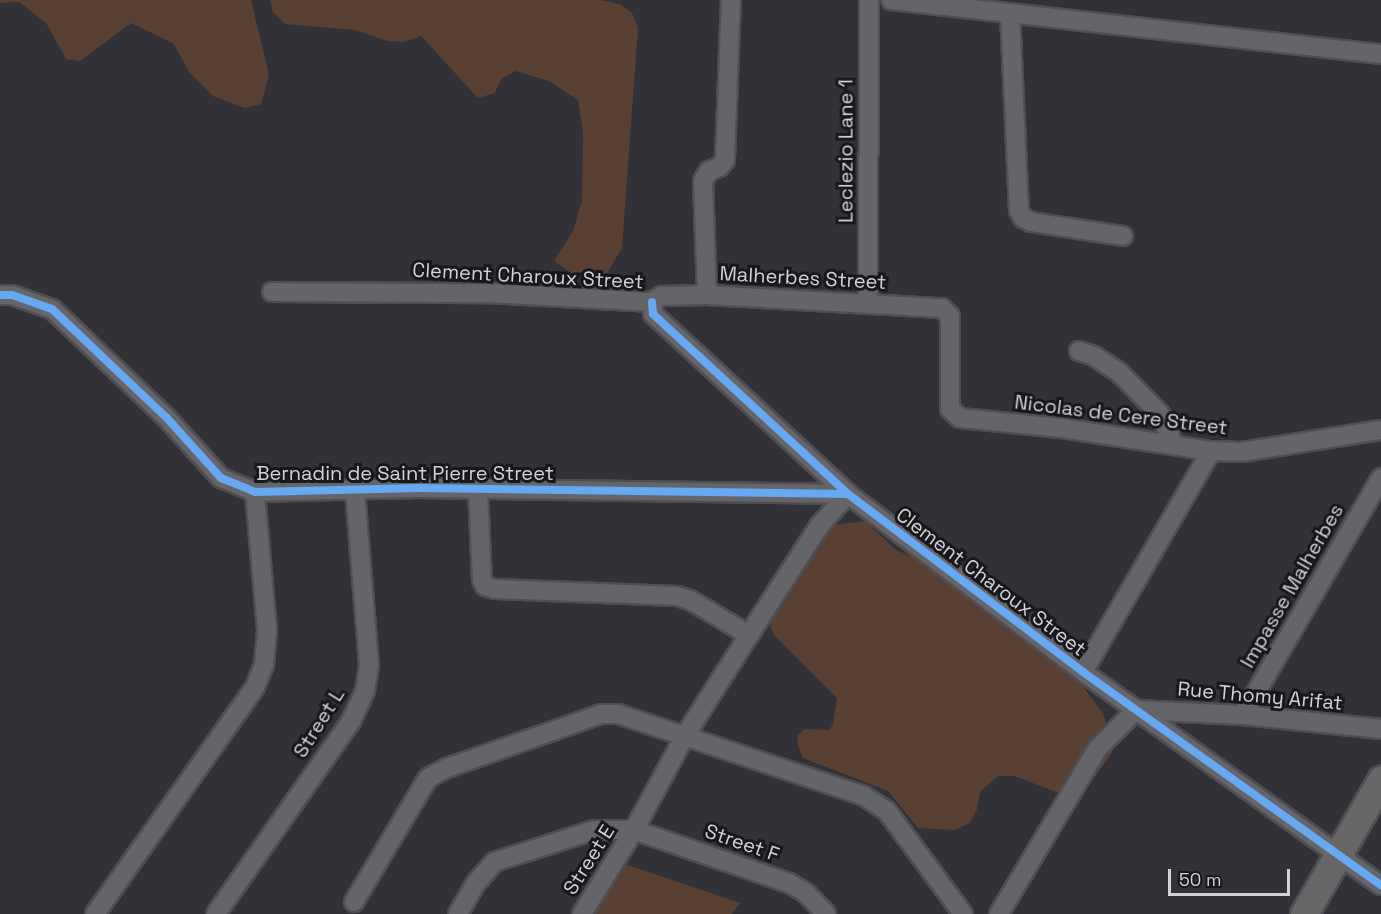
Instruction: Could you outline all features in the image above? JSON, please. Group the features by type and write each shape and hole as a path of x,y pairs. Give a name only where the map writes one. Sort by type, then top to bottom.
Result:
{"street":[{"path":"707,295 703,180 709,171 719,167 725,160 731,0"},
{"name":"Leclezio Lane 1","path":"868,303 869,0"},
{"path":"891,0 929,2 1381,54"},
{"path":"1010,13 1019,212 1023,218 1031,222 1123,236"},
{"name":"Clement Charoux Street","path":"272,292 487,292 652,302 653,314 848,494 1083,672 1381,885"},
{"name":"Bernadin de Saint Pierre Street","path":"0,295 12,295 52,309 166,417 221,478 255,492 478,489 848,494"},
{"name":"Malherbes Street","path":"652,302 661,296 707,295 942,308 950,316"},
{"name":"Nicolas de Cere Street","path":"950,316 950,409 960,418 1062,428 1211,451 1266,450 1381,430"},
{"path":"1079,351 1094,356 1119,372 1160,414 1174,445"},
{"path":"1083,672 1211,451"},
{"name":"Impasse Malherbes","path":"1242,715 1381,478"},
{"path":"478,489 482,580 485,586 495,589 677,596 690,600 749,635"},
{"name":"Street L","path":"216,914 351,721 365,691 369,666 355,490"},
{"path":"95,914 255,687 264,665 267,630 255,492"},
{"name":"Street E","path":"582,914 634,830 686,734 820,525 848,494"},
{"path":"999,914 1098,748 1136,710"},
{"name":"Rue Thomy Arifat","path":"1136,710 1242,715 1381,729"},
{"path":"354,902 428,778 447,768 601,714 618,714 686,734 864,795 887,811 963,914"},
{"path":"1304,914 1339,857 1381,780"},
{"name":"Street F","path":"458,914 476,883 495,862 594,830 634,830 789,883 806,893 826,914"}],"shaded area":[{"path":"0,0 251,0 269,75 261,104 245,108 213,96 189,72 174,44 131,23 80,61 66,59 46,23 19,2 0,3"},
{"path":"270,0 600,0 620,4 632,13 638,28 622,248 606,275 573,274 554,261 573,231 582,200 583,132 578,100 549,81 516,71 501,79 495,93 478,98 421,36 404,42 387,41 356,30 285,24 273,12"},
{"path":"865,521 896,550 920,560 946,562 1062,659 1103,713 1111,737 1112,753 1093,779 1072,792 1056,792 1015,776 998,776 980,792 977,809 970,823 955,830 918,828 888,791 803,758 797,743 798,735 804,729 829,730 833,724 837,698 774,635 770,626 771,618 784,587 819,534 833,525"},
{"path":"619,862 740,903 732,914 586,914"}],"cycle path":[{"path":"0,295 12,295 52,309 166,417 221,478 255,492 418,488 848,494"},
{"path":"652,302 653,314 848,494 1083,672 1381,885"}]}
